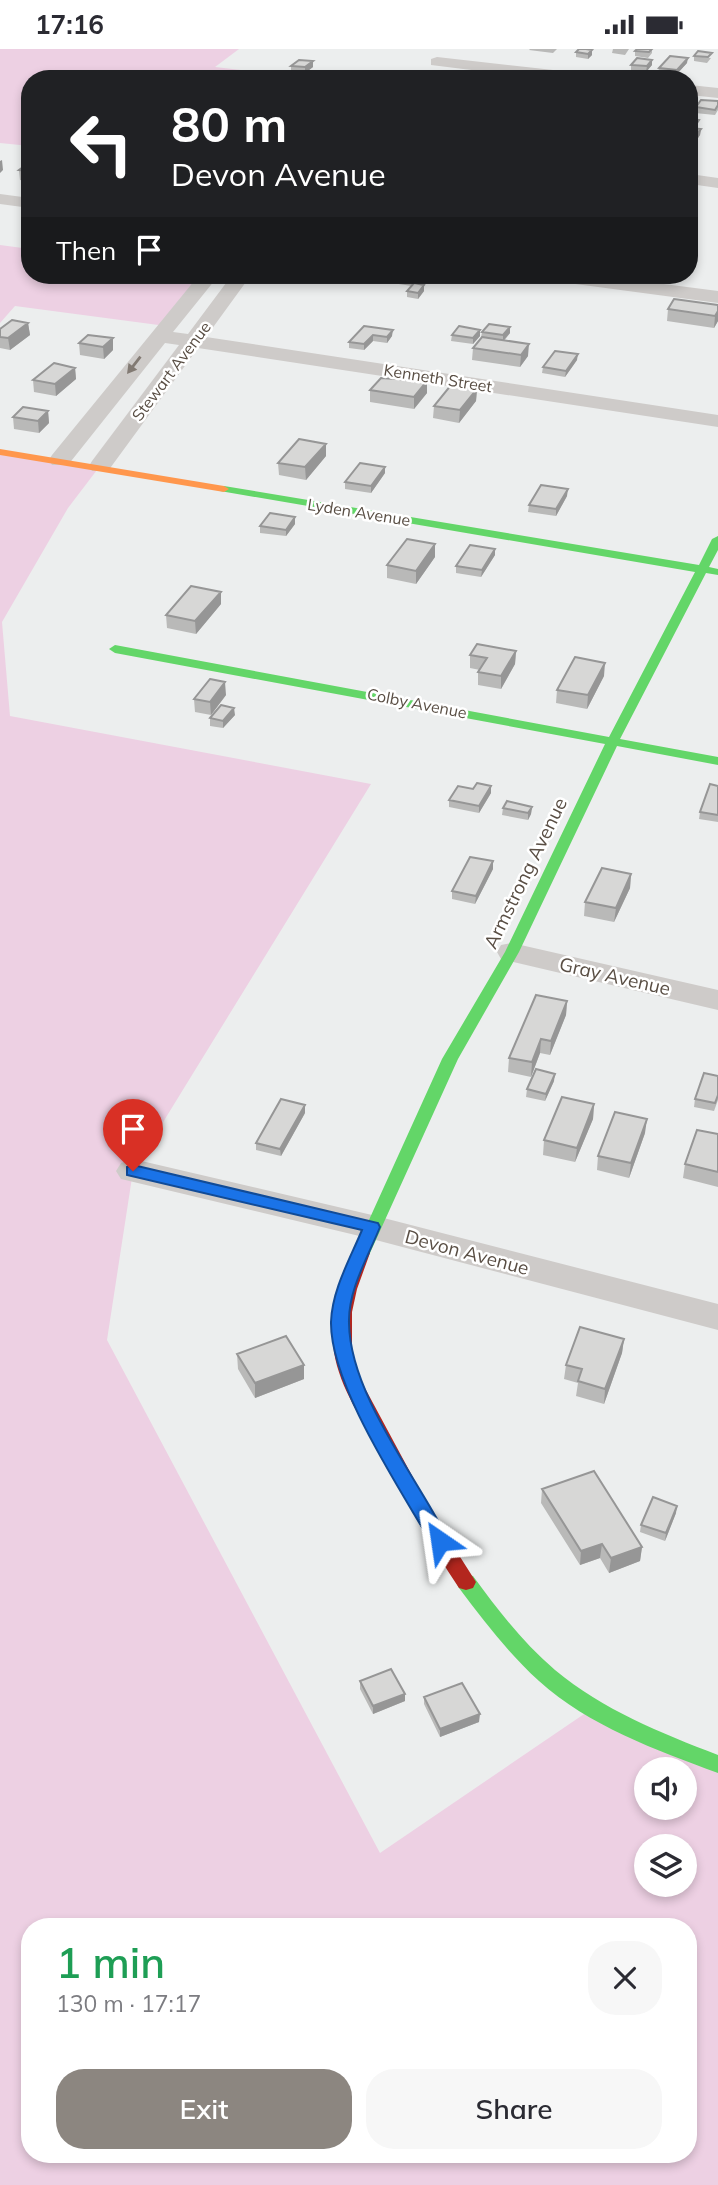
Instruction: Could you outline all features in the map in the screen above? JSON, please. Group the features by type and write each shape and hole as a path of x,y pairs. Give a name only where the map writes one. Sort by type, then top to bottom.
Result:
{"street":[{"path":"452,49 432,66 464,65 509,70"},
{"path":"459,70 482,49"},
{"path":"698,91 718,93"},
{"path":"698,180 718,183"},
{"path":"0,199 21,202"},
{"name":"Stewart Avenue","path":"60,460 201,284"},
{"name":"Stewart Avenue","path":"100,466 236,284"},
{"path":"620,284 718,297"},
{"name":"Kenneth Street","path":"158,336 718,421"},
{"name":"Lyden Avenue","path":"0,452 100,466 129,474 710,571"},
{"name":"Armstrong Avenue","path":"718,538 710,571 613,741 512,952 450,1059 346,1289 340,1322 346,1365 360,1398 427,1521 466,1581 525,1656 562,1691 590,1710 648,1738 718,1763"},
{"name":"Colby Avenue","path":"115,649 718,761"},
{"name":"Gray Avenue","path":"512,952 718,1000"},
{"name":"Devon Avenue","path":"133,1171 372,1227 718,1317"}],"shaded area":[{"path":"0,49 239,49 215,67 241,70 21,70 21,145 0,143"},
{"path":"0,245 21,248 21,284 201,284 166,326 15,306 0,323"},
{"path":"0,452 100,466 68,508 2,622 10,716 371,784 133,1171 107,1340 380,1853 590,1710 718,1764 718,2185 0,2185"}],"building":[{"path":"579,49 592,50 588,54 576,52"},
{"path":"652,49 649,52 635,51"},
{"path":"698,51 712,53 708,57 694,56"},
{"path":"670,56 688,58 677,70 659,68"},
{"path":"637,58 652,60 647,66 631,65"},
{"path":"299,60 313,61 305,67 291,66"},
{"path":"701,100 718,101 715,110 698,107"},
{"path":"413,284 424,285 418,293 407,291"},
{"path":"674,299 718,305 718,311 715,316 668,309"},
{"path":"12,320 28,323 8,338 0,337 0,329"},
{"path":"489,324 510,327 503,335 482,332"},
{"path":"364,326 393,330 387,337 373,335 364,344 349,342"},
{"path":"459,326 480,330 473,338 452,335"},
{"path":"88,335 113,338 103,347 79,343"},
{"path":"482,337 529,344 521,355 473,348"},
{"path":"555,351 578,354 566,371 543,367"},
{"path":"54,363 75,368 55,384 33,380"},
{"path":"381,378 427,381 414,397 370,390"},
{"path":"451,385 477,389 460,410 434,406"},
{"path":"23,407 48,411 38,421 13,417"},
{"path":"299,439 326,444 305,467 278,463"},
{"path":"360,463 385,467 371,486 345,482"},
{"path":"541,485 568,489 556,509 529,505"},
{"path":"270,513 295,517 286,530 260,526"},
{"path":"407,539 435,544 416,571 387,565"},
{"path":"470,545 495,549 482,570 456,566"},
{"path":"191,586 221,592 195,621 166,615"},
{"path":"477,644 516,651 501,676 478,672 487,658 470,655"},
{"path":"575,657 605,663 588,695 557,690"},
{"path":"210,679 225,682 210,702 194,699"},
{"path":"221,705 234,708 223,721 210,718"},
{"path":"477,783 491,786 479,806 449,800 458,786 473,789"},
{"path":"710,784 718,786 718,815 700,812"},
{"path":"507,801 532,807 528,813 503,808"},
{"path":"470,857 493,861 476,896 452,891"},
{"path":"602,868 631,874 616,908 585,902"},
{"path":"536,995 567,1001 551,1041 541,1039 532,1062 509,1058"},
{"path":"536,1069 555,1074 546,1094 527,1089"},
{"path":"704,1073 718,1076 715,1103 695,1099"},
{"path":"562,1097 594,1104 577,1148 544,1140"},
{"path":"281,1099 305,1105 280,1149 256,1143"},
{"path":"615,1112 647,1119 631,1163 598,1156"},
{"path":"697,1130 718,1134 718,1172 685,1164"},
{"path":"580,1327 624,1339 605,1389 578,1381 582,1369 566,1365"},
{"path":"286,1336 304,1365 255,1383 237,1354"},
{"path":"594,1471 642,1547 611,1558 602,1544 581,1551 542,1489"},
{"path":"653,1497 677,1506 666,1533 641,1525"},
{"path":"391,1669 405,1694 373,1706 360,1681"},
{"path":"462,1683 480,1714 440,1729 424,1697"}],"traffic: fast":[{"path":"224,489 718,572"},
{"path":"362,1253 450,1059 512,952 613,741 718,539"},
{"path":"115,649 718,761"},
{"path":"466,1582 494,1620 521,1650 547,1676 575,1697 638,1732 718,1764"}],"traffic: slow":[{"path":"0,452 224,489"}],"traffic: jam":[{"path":"362,1253 348,1289 343,1312 343,1351 350,1377 360,1401 425,1517 466,1582"}],"route":[{"path":"133,1171 372,1227 346,1289 340,1322 346,1365 360,1398 440,1541"}]}
